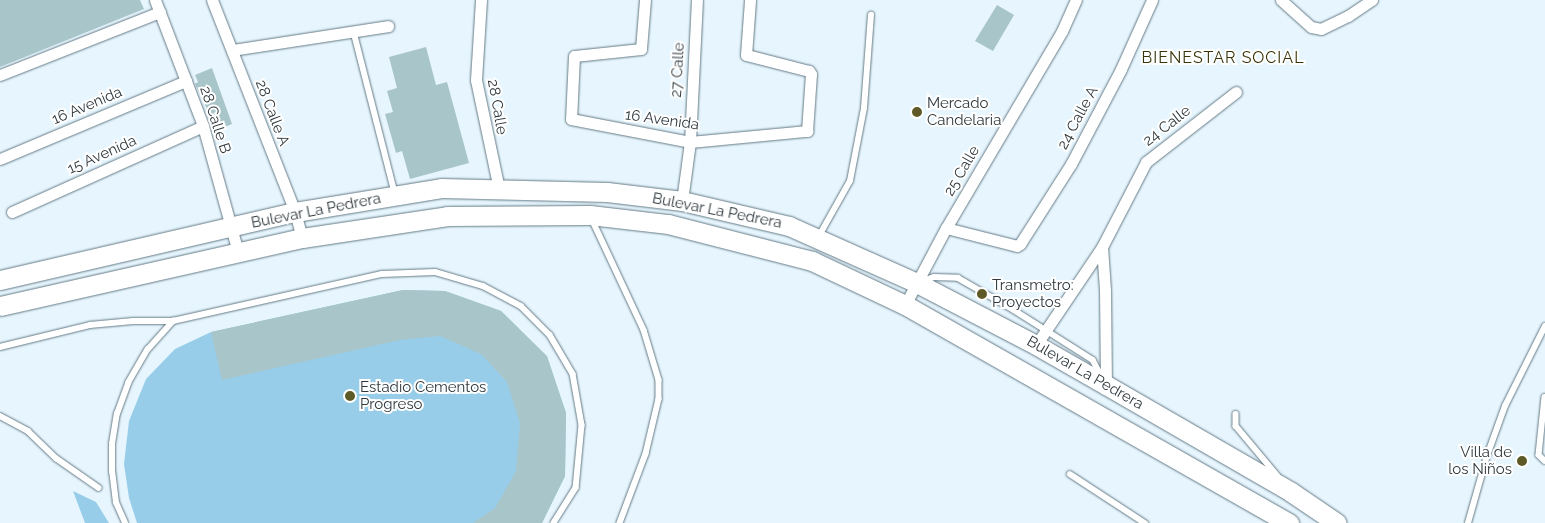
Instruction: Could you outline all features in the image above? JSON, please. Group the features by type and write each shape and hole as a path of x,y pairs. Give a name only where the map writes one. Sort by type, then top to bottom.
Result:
{"main road":[{"name":"Bulevar La Pedrera","path":"0,280 295,212 441,188 607,192 682,201 789,226 1041,337 1106,385 1290,492 1337,523"},
{"name":"Bulevar La Pedrera","path":"0,306 302,238 446,216 590,215 668,224 812,261 905,305 1289,523"}],"street":[{"name":"28 Calle B","path":"155,0 203,126 238,252"},
{"name":"28 Calle A","path":"212,0 295,212 302,238"},
{"name":"28 Calle","path":"481,0 476,80 499,189"},
{"name":"16 Avenida","path":"645,0 641,49 574,56 571,119 690,142 808,130 810,72 746,55 750,0"},
{"name":"27 Calle","path":"682,201 690,142 697,0"},
{"name":"25 Calle","path":"905,305 946,228 1062,31 1076,0"},
{"name":"24 Calle A","path":"946,228 1017,246 1020,244 1071,164 1121,69 1152,0"},
{"path":"1281,0 1311,27 1325,28 1372,0"},
{"path":"0,75 160,12"},
{"path":"232,50 388,26"},
{"name":"16 Avenida","path":"0,159 186,80"},
{"name":"24 Calle","path":"1041,337 1102,247 1146,162 1236,92"},
{"name":"15 Avenida","path":"12,212 203,126"},
{"path":"1102,247 1105,290 1106,385"}],"lane":[{"path":"818,238 850,181 864,108 871,14"},
{"path":"354,32 396,195"},
{"path":"590,215 644,330 658,380 659,399 646,454 620,523"},
{"path":"0,347 90,325 133,321 172,321 382,274 435,272 490,290 521,306 550,335 573,374 582,425 576,488 554,523"},
{"path":"125,523 116,503 112,472 112,444 117,414 128,383 148,349 172,321"},
{"path":"1468,523 1487,456 1505,406 1545,326"},
{"path":"1545,397 1539,455 1545,461"},
{"path":"1236,414 1236,426 1290,492"},
{"path":"0,416 28,431 56,458 99,488"},
{"path":"1070,474 1145,523"}],"shaded area":[{"name":"Estadio Cementos Progreso","path":"403,290 445,291 501,311 547,357 566,413 565,476 542,523 137,523 129,498 124,464 129,421 146,379 175,349 211,332"},
{"path":"73,491 96,502 109,523 85,523"}],"building":[{"path":"0,0 140,0 144,9 0,67"},
{"path":"997,5 1014,15 993,51 975,41"},
{"path":"426,47 436,85 447,82 469,163 410,179 402,151 396,153 385,114 393,112 387,91 397,88 389,57"},
{"path":"212,68 232,124 212,132 208,118 211,117 195,84 198,82 195,75"},
{"path":"403,290 445,291 501,311 547,356 566,413 565,476 542,523 473,523 495,508 516,471 520,423 507,382 481,354 440,336 400,340 222,380 211,332"}],"place":[{"name":"Mercado Candelaria","path":"917,112"},
{"name":"Transmetro: Proyectos","path":"982,294"},
{"name":"Estadio Cementos Progreso","path":"350,396"},
{"name":"Villa de los Niños","path":"1522,461"}],"district":[{"name":"BIENESTAR SOCIAL","path":"1223,58"}]}
